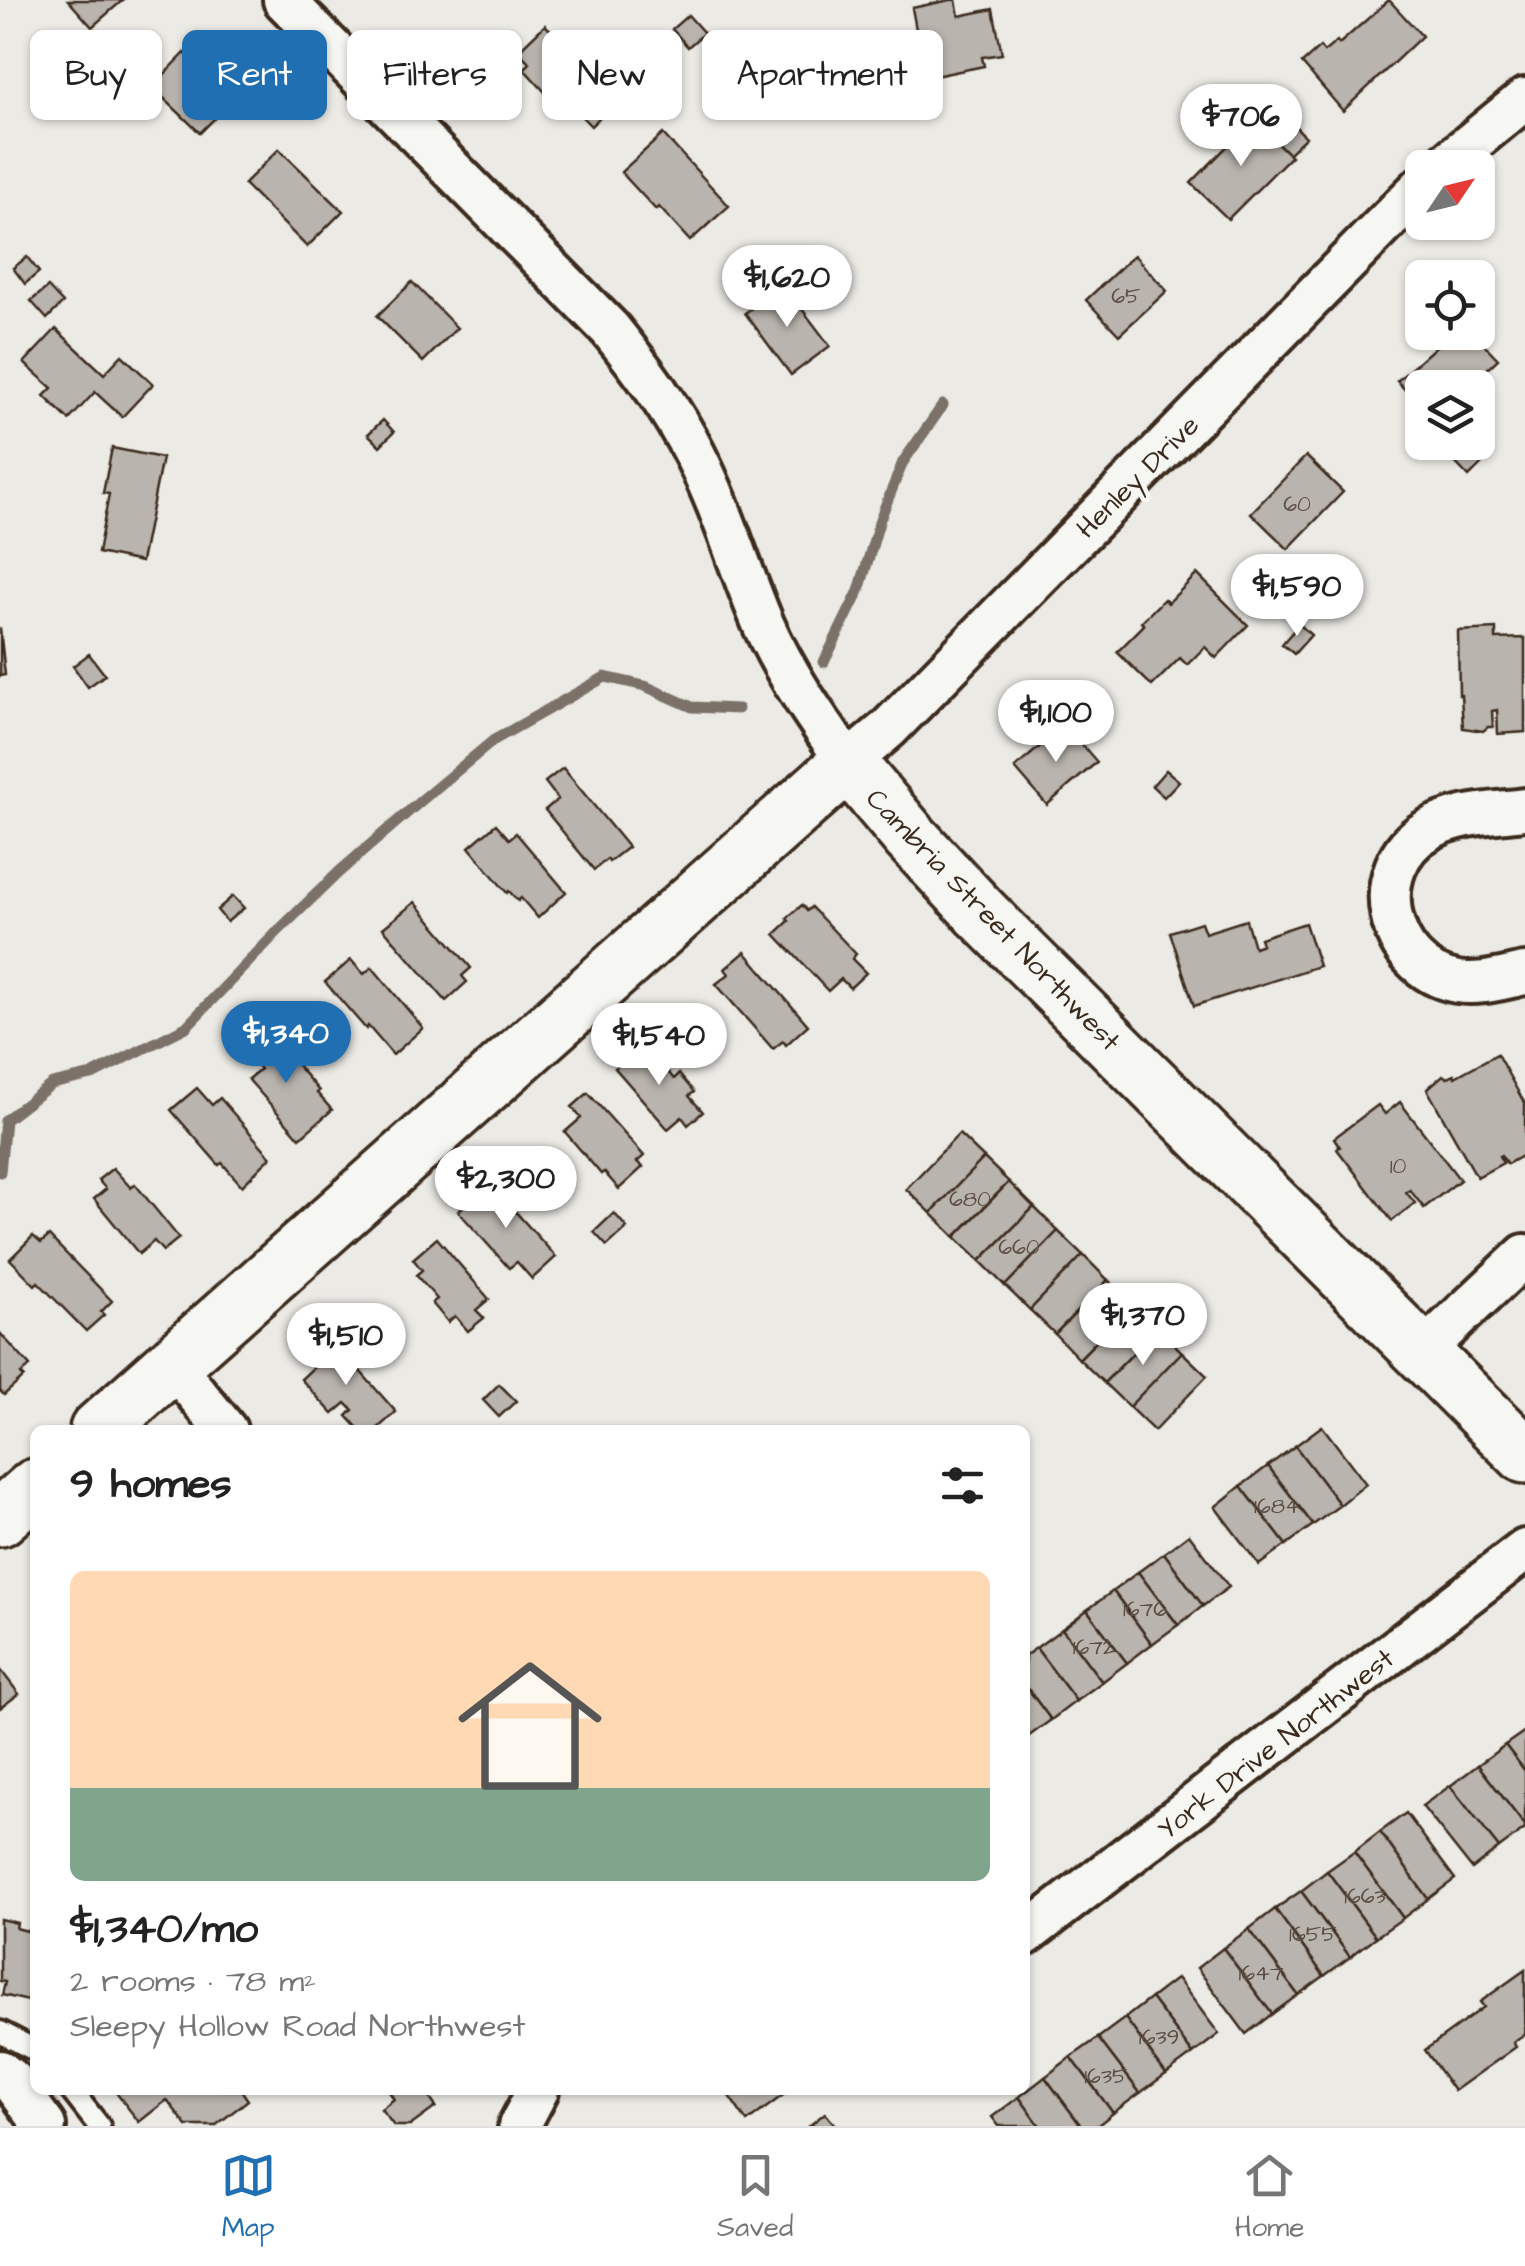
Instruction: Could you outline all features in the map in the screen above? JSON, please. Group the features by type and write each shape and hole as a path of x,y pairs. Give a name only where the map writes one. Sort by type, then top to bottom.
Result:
{"street":[{"name":"Cambria Street Northwest","path":"284,0 610,328 642,368 697,458 766,629 802,697 848,763 910,837 980,912 1525,1454"},
{"path":"1462,150 1525,99"},
{"name":"Henley Drive","path":"848,763 888,728 1405,203"},
{"path":"104,1425 848,763"},
{"path":"1525,809 1450,819 1425,832 1406,849 1394,870 1388,894 1391,918 1400,940 1416,960 1436,974 1456,982 1477,983 1525,974"},
{"path":"1423,1351 1525,1255"},
{"path":"172,1364 222,1425"},
{"path":"0,1518 30,1491"},
{"name":"York Drive Northwest","path":"1030,1931 1525,1550"},
{"path":"19,2062 30,2088"},
{"path":"33,2095 46,2126"},
{"path":"520,2126 536,2095"}],"lane":[{"path":"0,2032 19,2062"},
{"path":"76,2095 99,2126"}],"building":[{"path":"68,0 123,0 92,27"},
{"path":"956,0 959,16 993,9 1002,54 982,57 984,66 943,74 943,30 916,30 912,8"},
{"path":"1389,0 1422,36 1343,111 1302,63 1320,47 1324,52 1337,41 1339,44"},
{"path":"688,15 702,35 688,47 682,40 682,30 672,29"},
{"path":"545,25 550,30 542,30 542,89 524,69 530,63 522,55 522,47"},
{"path":"182,56 182,116 162,97 162,77"},
{"path":"1257,88 1306,137 1288,154 1239,106"},
{"path":"186,120 213,120 200,133"},
{"path":"1253,120 1291,156 1228,219 1191,183"},
{"path":"663,134 729,206 690,241 621,172"},
{"path":"279,149 343,211 307,247 244,184"},
{"path":"1134,255 1167,291 1119,335 1086,300"},
{"path":"27,257 39,272 25,284 13,268"},
{"path":"412,282 457,328 423,362 377,316"},
{"path":"783,284 830,346 791,375 745,313"},
{"path":"48,287 63,303 47,319 31,301"},
{"path":"56,329 104,374 122,355 153,384 122,417 95,392 69,420 44,396 52,388 24,363"},
{"path":"1432,350 1489,350 1498,359 1486,370 1409,370"},
{"path":"1405,374 1405,390 1397,381"},
{"path":"383,420 394,432 380,446 368,434"},
{"path":"112,448 162,458 141,562 98,553 109,494 103,493"},
{"path":"1306,456 1343,492 1288,549 1251,513"},
{"path":"1453,460 1483,463 1469,477"},
{"path":"1197,574 1248,625 1216,658 1205,647 1187,665 1180,658 1152,686 1117,652 1164,599 1168,603"},
{"path":"1299,624 1311,635 1294,654 1282,644"},
{"path":"0,628 5,675 0,676"},
{"path":"1496,629 1496,639 1525,638 1525,732 1498,734 1497,710 1492,711 1493,727 1483,731 1463,728 1458,631"},
{"path":"89,654 105,675 88,687 73,666"},
{"path":"1065,725 1097,762 1047,805 1015,768"},
{"path":"563,768 628,847 594,870 545,810 558,799 545,782"},
{"path":"1166,770 1179,781 1164,797 1152,786"},
{"path":"496,824 509,839 516,833 566,892 538,918 521,898 518,901 507,893 469,847"},
{"path":"233,896 244,908 227,922 217,910"},
{"path":"415,902 471,968 462,976 467,982 446,1001 383,928"},
{"path":"802,905 807,911 811,907 856,954 852,959 866,973 850,988 841,979 828,991 775,934"},
{"path":"1246,920 1254,947 1262,944 1260,938 1305,923 1319,966 1194,1006 1170,932 1201,922 1205,933"},
{"path":"745,952 808,1025 786,1045 783,1041 773,1049 716,984 729,974 725,969"},
{"path":"351,960 364,974 372,967 423,1028 393,1055 325,982"},
{"path":"268,1031 332,1110 300,1138 248,1079 260,1069 244,1051"},
{"path":"643,1043 674,1079 679,1074 694,1092 689,1096 703,1112 688,1125 682,1117 668,1129 615,1068"},
{"path":"1497,1054 1525,1104 1525,1154 1507,1164 1501,1155 1503,1163 1477,1177 1427,1089 1443,1075 1455,1077"},
{"path":"197,1088 212,1105 220,1098 271,1157 242,1186 171,1110"},
{"path":"588,1093 644,1156 637,1162 643,1167 619,1189 565,1132 581,1118 572,1107"},
{"path":"1400,1102 1460,1180 1424,1208 1410,1190 1406,1192 1415,1203 1392,1221 1337,1149 1340,1147 1334,1138 1378,1105 1385,1114"},
{"path":"959,1134 984,1158 931,1213 906,1189"},
{"path":"984,1158 1009,1182 955,1237 931,1213"},
{"path":"113,1168 131,1188 135,1184 179,1238 163,1251 154,1241 139,1254 94,1199 106,1189 98,1180"},
{"path":"487,1180 556,1257 532,1279 517,1262 509,1268 458,1211"},
{"path":"1009,1182 1034,1207 980,1261 955,1237"},
{"path":"1034,1207 1058,1231 1005,1286 980,1261"},
{"path":"614,1213 627,1228 607,1246 594,1232"},
{"path":"1058,1231 1083,1255 1030,1310 1005,1286"},
{"path":"33,1236 41,1243 49,1236 112,1301 101,1312 104,1315 86,1331 10,1259"},
{"path":"437,1238 489,1299 476,1310 484,1318 468,1331 455,1316 448,1322 432,1303 437,1299 416,1275 422,1270 413,1259"},
{"path":"1083,1255 1108,1280 1055,1334 1030,1310"},
{"path":"1108,1280 1133,1304 1079,1359 1055,1334"},
{"path":"1133,1304 1158,1328 1104,1383 1079,1359"},
{"path":"1158,1328 1182,1352 1129,1407 1104,1383"},
{"path":"0,1333 30,1366 4,1395 0,1391"},
{"path":"330,1337 396,1412 382,1425 355,1425 347,1416 353,1410 346,1403 333,1414 301,1379 314,1367 307,1358"},
{"path":"1182,1352 1207,1376 1154,1431 1129,1407"},
{"path":"499,1384 516,1401 499,1417 483,1400"},
{"path":"1322,1426 1366,1484 1340,1505 1295,1446"},
{"path":"1295,1446 1340,1505 1313,1525 1268,1466"},
{"path":"1268,1466 1313,1525 1286,1545 1241,1486"},
{"path":"1241,1486 1286,1545 1259,1565 1215,1507"},
{"path":"1189,1534 1229,1587 1203,1606 1164,1553"},
{"path":"1164,1553 1203,1606 1178,1625 1138,1572"},
{"path":"1138,1572 1178,1625 1152,1644 1113,1591"},
{"path":"1113,1591 1152,1644 1127,1663 1087,1610"},
{"path":"1087,1610 1127,1663 1102,1682 1062,1629"},
{"path":"1062,1629 1102,1682 1076,1701 1036,1648"},
{"path":"1036,1648 1076,1701 1051,1720 1030,1692 1030,1652"},
{"path":"0,1669 19,1694 0,1708"},
{"path":"1030,1692 1051,1720 1030,1735"},
{"path":"1525,1731 1525,1771 1505,1745"},
{"path":"1505,1745 1525,1771 1525,1826 1478,1765"},
{"path":"1478,1765 1525,1826 1499,1848 1450,1786"},
{"path":"1450,1786 1499,1848 1472,1869 1422,1806"},
{"path":"1406,1813 1455,1879 1428,1899 1380,1832"},
{"path":"1380,1832 1428,1899 1403,1918 1354,1852"},
{"path":"1354,1852 1403,1918 1376,1937 1327,1871"},
{"path":"1327,1871 1376,1937 1350,1957 1301,1891"},
{"path":"1301,1891 1350,1957 1324,1976 1275,1909"},
{"path":"1275,1909 1324,1976 1298,1995 1249,1929"},
{"path":"0,1919 30,1932 30,2001 2,1995 5,1982 0,1981"},
{"path":"1249,1929 1298,1995 1272,2014 1223,1948"},
{"path":"1223,1948 1272,2014 1246,2034 1197,1968"},
{"path":"1525,1970 1525,2034 1513,2042 1516,2047 1454,2091 1425,2050 1484,2007 1480,2002"},
{"path":"1177,1978 1219,2034 1193,2054 1151,1998"},
{"path":"1151,1998 1193,2054 1166,2074 1125,2018"},
{"path":"1125,2018 1166,2074 1140,2093 1098,2038"},
{"path":"1098,2038 1140,2093 1113,2113 1071,2057"},
{"path":"1071,2057 1113,2113 1097,2126 1081,2126 1045,2077"},
{"path":"1045,2077 1081,2126 1040,2126 1019,2097 1030,2095 1030,2089"},
{"path":"118,2095 244,2095 248,2100 215,2126 187,2126 167,2100 139,2122"},
{"path":"391,2095 428,2095 436,2107 410,2126 394,2126 381,2109 394,2099"},
{"path":"728,2095 783,2095 747,2122"},
{"path":"1019,2097 1040,2126 999,2126 992,2117"},
{"path":"825,2113 836,2126 809,2126"}],"waterway":[{"path":"824,662 859,591 880,519 903,462 943,405"},
{"path":"0,1172 5,1120 52,1084 92,1075 186,1027 339,872 494,740 605,677 645,686 692,707 738,709"}]}
